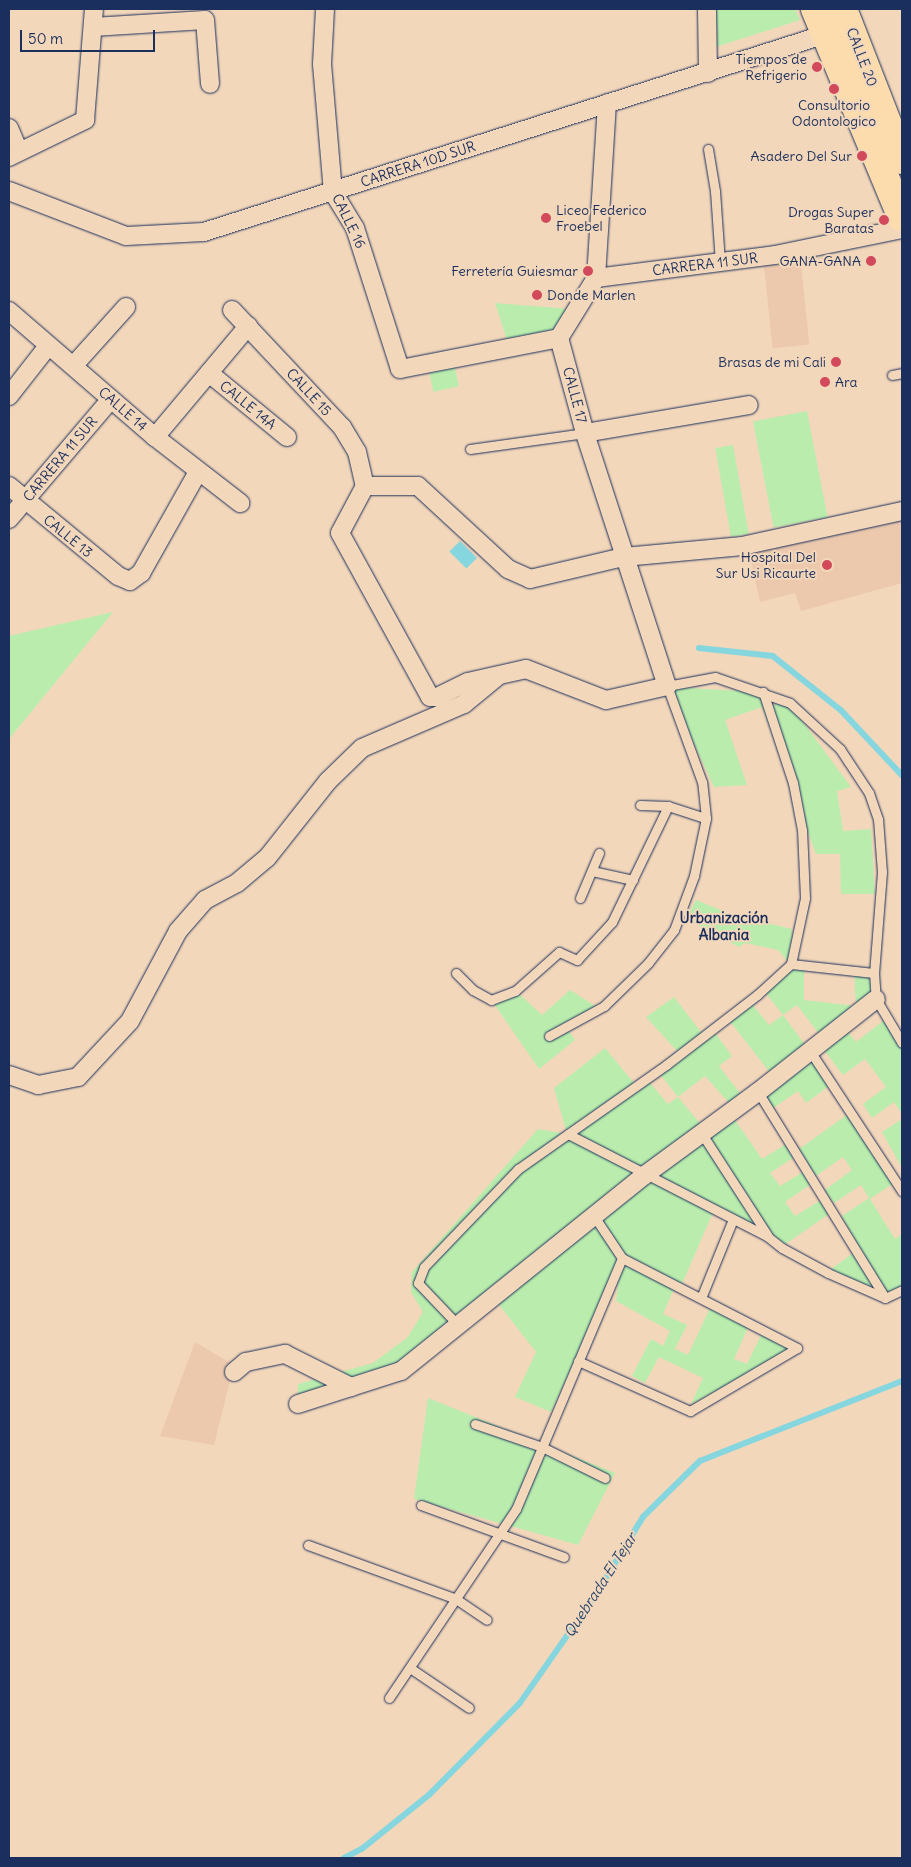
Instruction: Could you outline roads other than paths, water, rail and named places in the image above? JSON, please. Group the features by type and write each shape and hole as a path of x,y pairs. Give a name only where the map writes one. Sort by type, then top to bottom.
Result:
{"main road":[{"path":"816,9 902,218"},
{"name":"CALLE 20","path":"843,9 902,160"}],"street":[{"path":"9,128 14,154 85,120 94,9"},
{"name":"CALLE 16","path":"324,9 322,64 333,192 355,228 400,368 559,338"},
{"path":"708,10 708,73"},
{"path":"93,27 206,20 210,84"},
{"name":"CARRERA 10D SUR","path":"9,191 126,236 204,232 826,34"},
{"path":"559,338 596,278 607,103"},
{"name":"CARRERA 11 SUR","path":"596,278 774,255 902,229"},
{"path":"74,365 126,307"},
{"name":"CALLE 15","path":"232,310 342,427 357,452 365,486"},
{"name":"CALLE 14","path":"9,311 48,346 74,365 155,437 240,503"},
{"path":"155,437 248,326"},
{"name":"CALLE 17","path":"559,338 585,433 667,686"},
{"path":"9,396 48,346"},
{"name":"CALLE 14A","path":"209,373 287,438"},
{"name":"CARRERA 11 SUR","path":"9,519 110,399"},
{"path":"585,433 749,405"},
{"name":"CALLE 13","path":"9,486 118,576 130,581 141,573 198,472"},
{"path":"667,686 606,700 526,669 468,682 437,697 430,696 340,533 365,486 418,486 508,569 519,576 540,578 624,557 742,546 902,511"},
{"path":"9,1075 38,1085 78,1077 130,1021 178,931 205,900 237,883 267,858 328,781 362,748 464,704 500,674"},
{"path":"298,1404 401,1371 646,1174 758,1092 876,999"},
{"path":"234,1372 246,1362 285,1354 351,1387"}],"lane":[{"path":"708,149 715,191 720,262"},
{"path":"892,375 902,373"},
{"path":"470,448 585,433"},
{"path":"549,1036 604,1006 661,948 686,900 704,840 706,818 702,782 667,686 715,677 790,702 840,749 869,793 878,818 882,872 874,973 876,999 902,1043"},
{"path":"458,1325 418,1283 424,1267 518,1169 711,1030 791,964 805,898 802,830 793,783 763,692"},
{"path":"640,805 668,806 706,818"},
{"path":"456,973 473,990 491,1000 515,991 559,952 577,960 612,922 668,806"},
{"path":"580,898 599,852"},
{"path":"592,871 633,880"},
{"path":"791,964 874,973"},
{"path":"810,1051 902,1191"},
{"path":"758,1092 885,1298"},
{"path":"568,1134 768,1237 790,1252 885,1298"},
{"path":"702,1134 768,1237"},
{"path":"578,1361 690,1411 797,1348 622,1258 594,1216"},
{"path":"701,1298 733,1219"},
{"path":"389,1698 516,1509 622,1258"},
{"path":"885,1298 902,1290"},
{"path":"474,1424 542,1447 605,1478"},
{"path":"421,1505 564,1557"},
{"path":"308,1545 456,1599 487,1620"},
{"path":"410,1668 469,1708"}],"water":[{"path":"460,541 477,558 466,569 449,552"}],"waterway":[{"path":"699,648 773,656 841,710 902,775"},
{"name":"Quebrada El Tejar","path":"344,1858 362,1849 429,1795 520,1703 595,1596 643,1517 700,1461 902,1381"}],"place":[{"name":"Tiempos de Refrigerio","path":"817,67"},
{"name":"Consultorio Odontologico","path":"834,89"},
{"name":"Asadero Del Sur","path":"862,156"},
{"name":"Liceo Federico Froebel","path":"546,218"},
{"name":"Drogas Super Baratas","path":"884,220"},
{"name":"GANA-GANA","path":"871,261"},
{"name":"Ferretería Guiesmar","path":"588,271"},
{"name":"Donde Marlen","path":"537,295"},
{"name":"Brasas de mi Cali","path":"836,362"},
{"name":"Ara","path":"825,382"},
{"name":"Hospital Del Sur Usi Ricaurte","path":"827,565"}],"district":[{"name":"Urbanización Albania","path":"724,926"}]}
